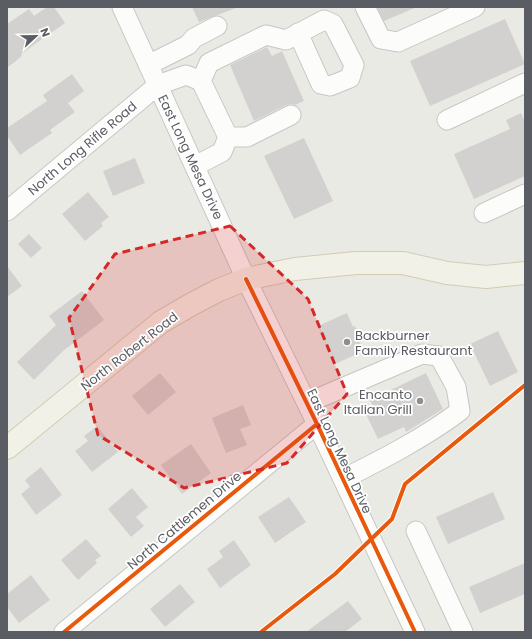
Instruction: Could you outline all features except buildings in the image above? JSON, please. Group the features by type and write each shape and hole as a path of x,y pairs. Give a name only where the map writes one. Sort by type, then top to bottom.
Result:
{"main road":[{"name":"North Robert Road","path":"7,448 161,322 219,290 246,279 295,269 356,263 403,263 447,273 486,277 525,273"}],"street":[{"name":"East Long Mesa Drive","path":"122,7 246,279 343,479 412,631"},
{"path":"365,7 381,39 398,42 474,7"},
{"path":"148,65 188,45 194,38 217,26"},
{"path":"201,81 209,63 266,35 286,40 298,33"},
{"path":"158,85 186,75 201,81 228,137 222,152 195,166"},
{"path":"447,120 525,83"},
{"name":"North Long Rifle Road","path":"7,211 158,85"},
{"path":"228,137 247,138 291,115"},
{"path":"484,212 525,194"},
{"path":"307,403 422,354 439,356 456,387 460,411 441,426 343,479"},
{"name":"North Cattlemen Drive","path":"64,632 317,424"},
{"path":"416,531 463,632"}],"highlighted area":[{"path":"230,226 308,299 347,394 287,463 184,488 98,435 69,318 115,254"}],"cycle path":[{"path":"246,279 317,424 415,632"},
{"path":"261,632 335,574 392,519 405,484 525,385"},
{"path":"64,632 317,424"}],"place":[{"name":"Backburner Family Restaurant","path":"347,342"},
{"name":"Encanto Italian Grill","path":"420,401"}]}
